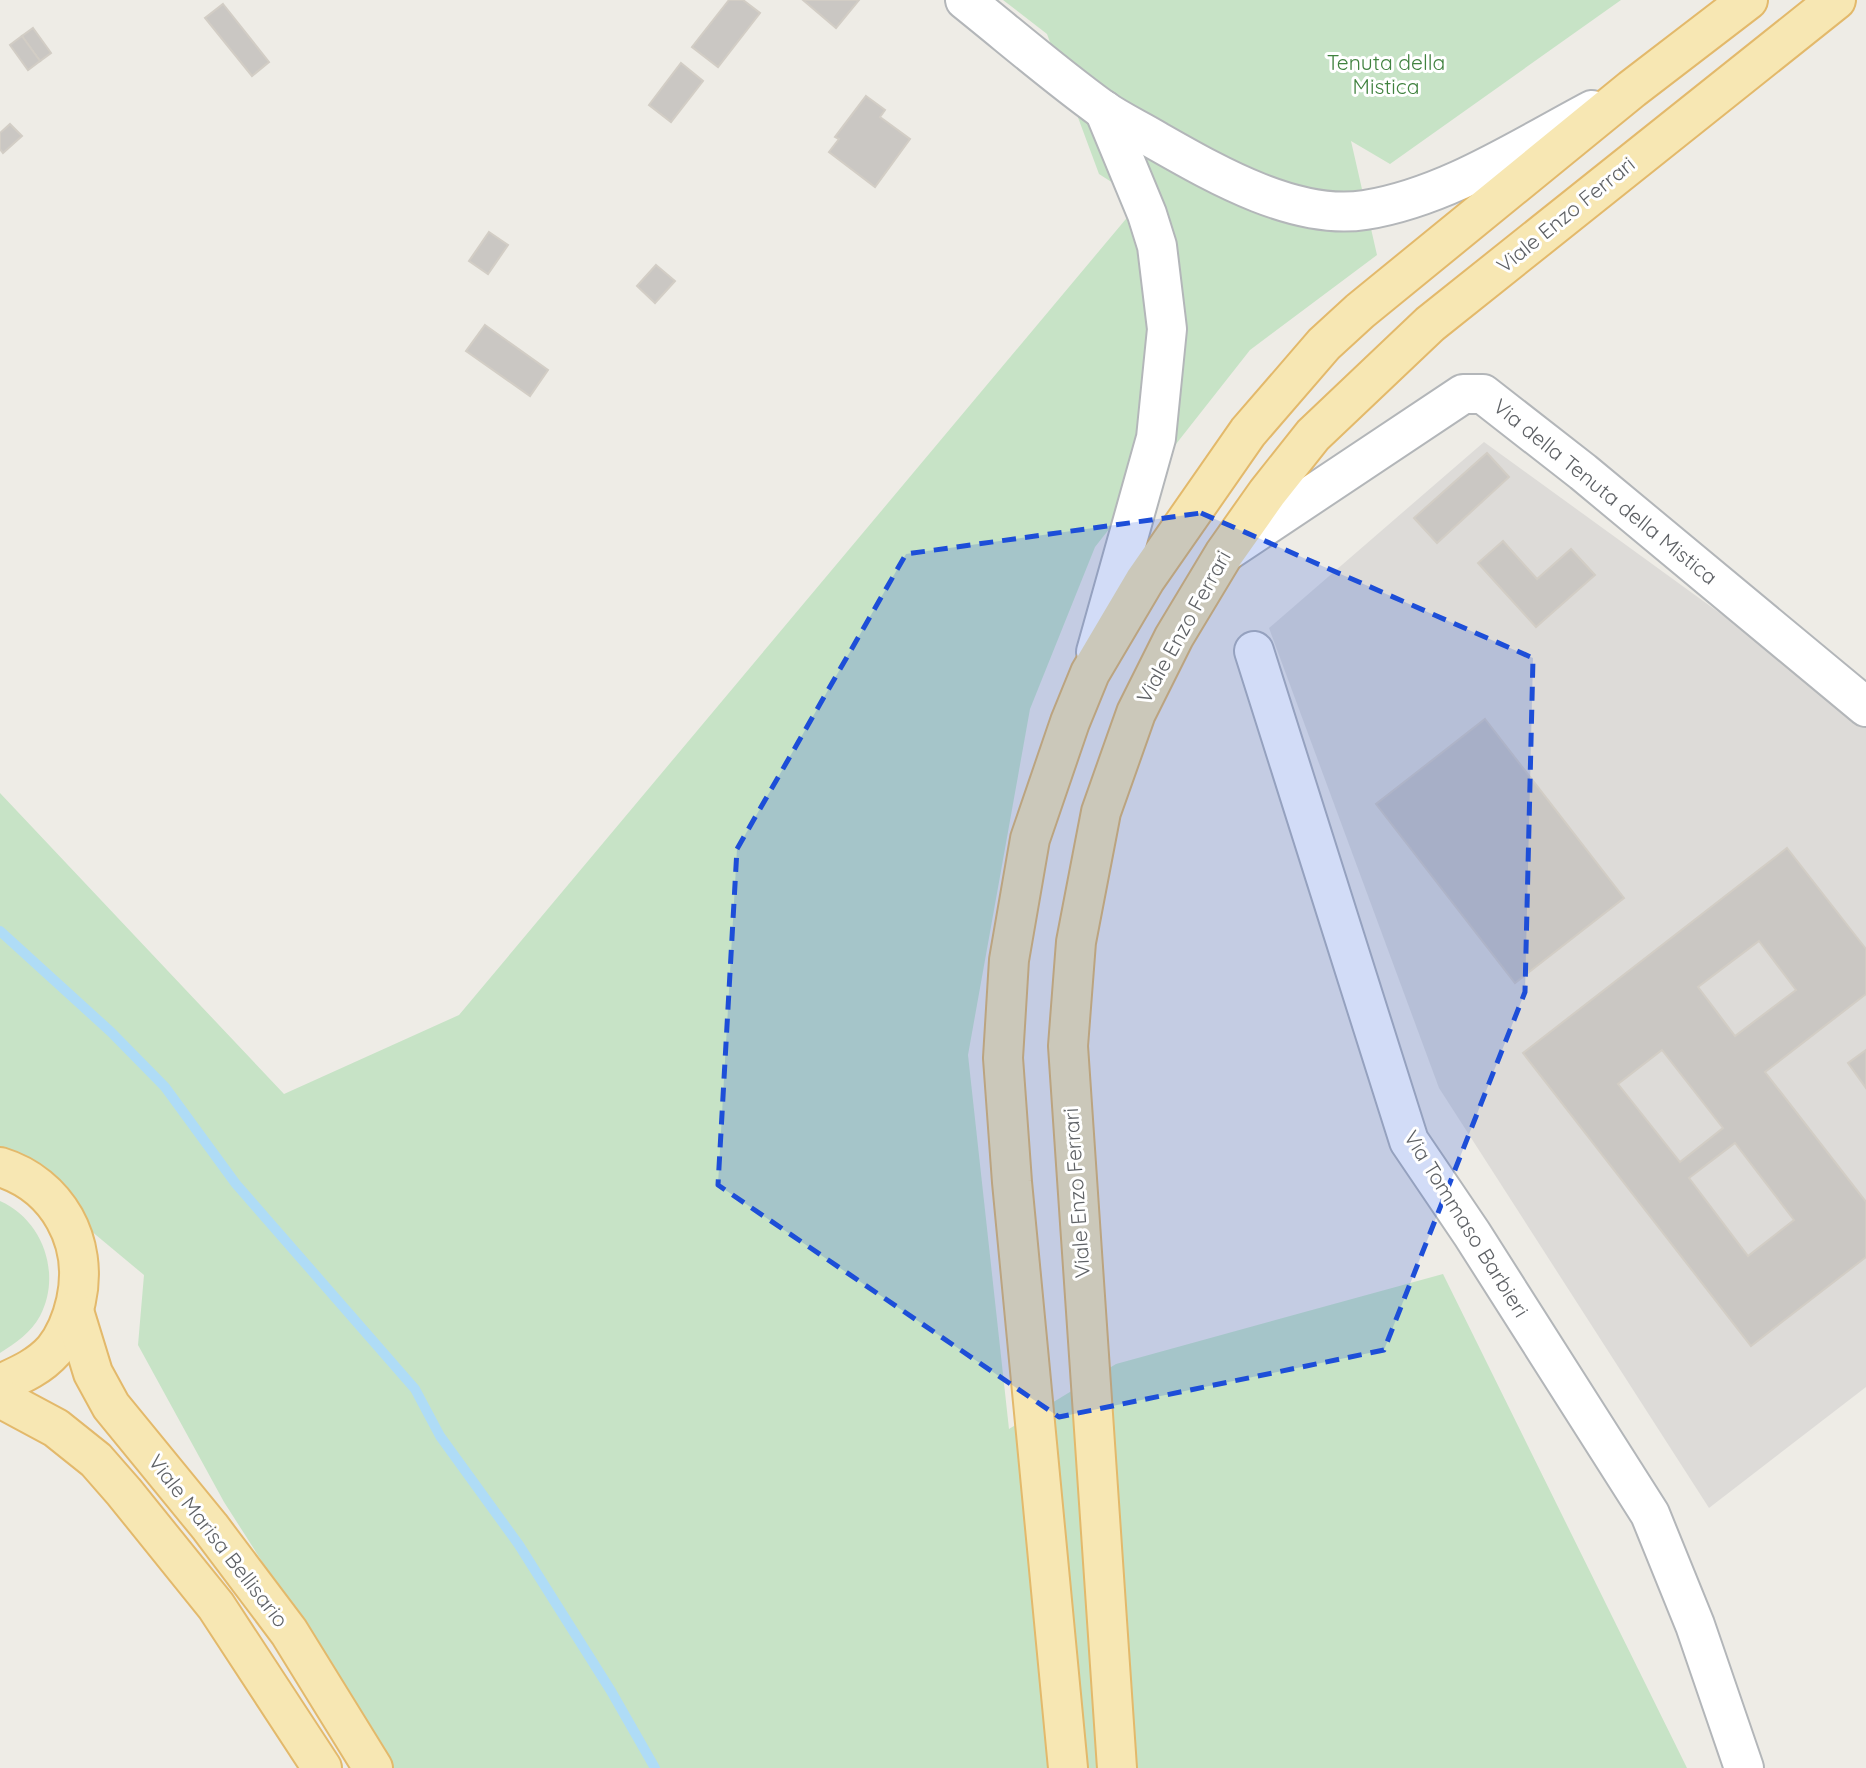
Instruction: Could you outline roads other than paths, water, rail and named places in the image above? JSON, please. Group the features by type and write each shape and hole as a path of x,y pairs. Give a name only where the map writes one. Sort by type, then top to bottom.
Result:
{"main road":[{"path":"1068,1768 1012,1182 1003,1058 1009,960 1030,839 1070,722 1090,673 1146,580 1216,476 1257,421 1324,344 1360,311 1632,89 1748,0"},
{"name":"Viale Enzo Ferrari","path":"1117,1768 1068,1046 1076,942 1101,812 1136,713 1174,637 1224,554 1313,435 1430,324 1836,0"},
{"path":"0,1167 19,1174 47,1193 65,1216 77,1248 79,1266 79,1290 67,1330 54,1349 32,1368 0,1384"},
{"name":"Viale Marisa Bellisario","path":"74,1311 93,1373 111,1406 210,1527 289,1632 373,1768"},
{"name":"Viale Marisa Bellisario","path":"0,1398 55,1428 96,1460 124,1492 216,1606 322,1768"}],"street":[{"path":"965,0 1104,110 1189,159 1272,199 1332,211 1361,211 1420,197 1472,173 1632,89"},
{"path":"1090,673 1156,438 1167,329 1157,246 1147,214 1104,110"},
{"name":"Via della Tenuta della Mistica","path":"1224,554 1463,394 1483,394 1583,472 1866,707"},
{"name":"Via Tommaso Barbieri","path":"1254,651 1409,1141 1472,1234 1650,1514 1695,1625 1744,1768"}],"waterway":[{"path":"0,931 111,1032 165,1087 236,1184 415,1389 440,1436 519,1545 611,1691 655,1768"}],"park label":[{"name":"Tenuta della Mistica","path":"1386,75"}]}
